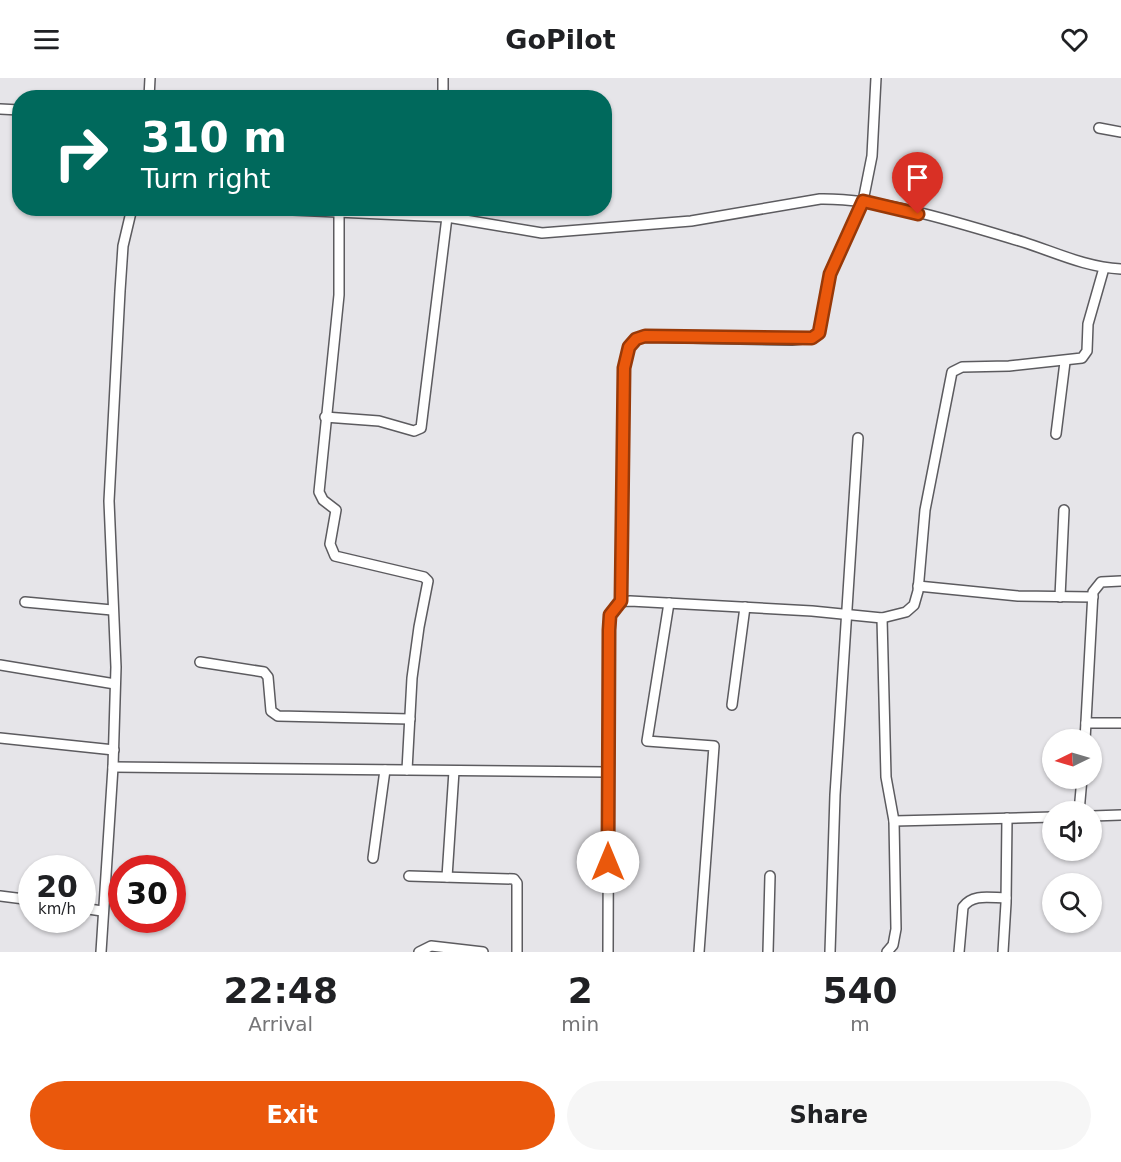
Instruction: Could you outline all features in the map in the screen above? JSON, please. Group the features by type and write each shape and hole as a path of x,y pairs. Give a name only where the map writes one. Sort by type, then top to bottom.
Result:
{"street":[{"path":"608,952 609,630 610,615 621,601 622,403 624,368 629,347 636,339 645,336 812,338 819,333 830,274 863,201 872,156 876,78"},
{"path":"1099,128 1121,132"},
{"path":"443,216 514,230 573,232 700,219 820,199 863,201 982,230 1104,268 1121,269"},
{"path":"101,952 114,750 115,684 109,501 123,246 130,216"},
{"path":"339,216 339,295 319,492 323,500 336,510 331,551 342,559 424,576 429,581 418,627 407,770"},
{"path":"325,417 379,421 414,431 421,428 447,218"},
{"path":"621,601 744,607 882,618 906,612 914,605 918,586 925,510 952,372 962,367 1065,362 1082,358 1087,351 1088,324 1104,268"},
{"path":"1056,434 1065,362"},
{"path":"830,952 835,795 858,438"},
{"path":"1060,597 1064,510"},
{"path":"1086,729 1093,597 1097,585 1101,582 1121,581"},
{"path":"918,586 1018,596 1093,597"},
{"path":"25,602 112,610"},
{"path":"669,603 647,741 714,746 699,952"},
{"path":"732,705 744,607"},
{"path":"882,618 886,777 894,821 896,929 893,945 887,952"},
{"path":"200,662 264,672 268,677 271,711 278,716 410,719"},
{"path":"0,665 115,684"},
{"path":"1086,723 1121,723"},
{"path":"0,738 114,750"},
{"path":"113,767 607,772"},
{"path":"373,858 386,770"},
{"path":"447,877 454,771"},
{"path":"1102,816 1121,815"},
{"path":"894,821 1042,816"},
{"path":"1003,952 1006,818"},
{"path":"409,876 517,880 517,952"},
{"path":"768,952 770,876"},
{"path":"0,896 18,898"},
{"path":"959,952 963,907 968,901 975,898 1006,898"},
{"path":"96,910 102,911"},
{"path":"419,952 431,946 483,952"}],"route":[{"path":"608,862 609,630 610,615 621,601 622,403 624,368 629,347 636,339 645,336 792,340 812,338 819,333 830,274 863,201 918,214"}]}
